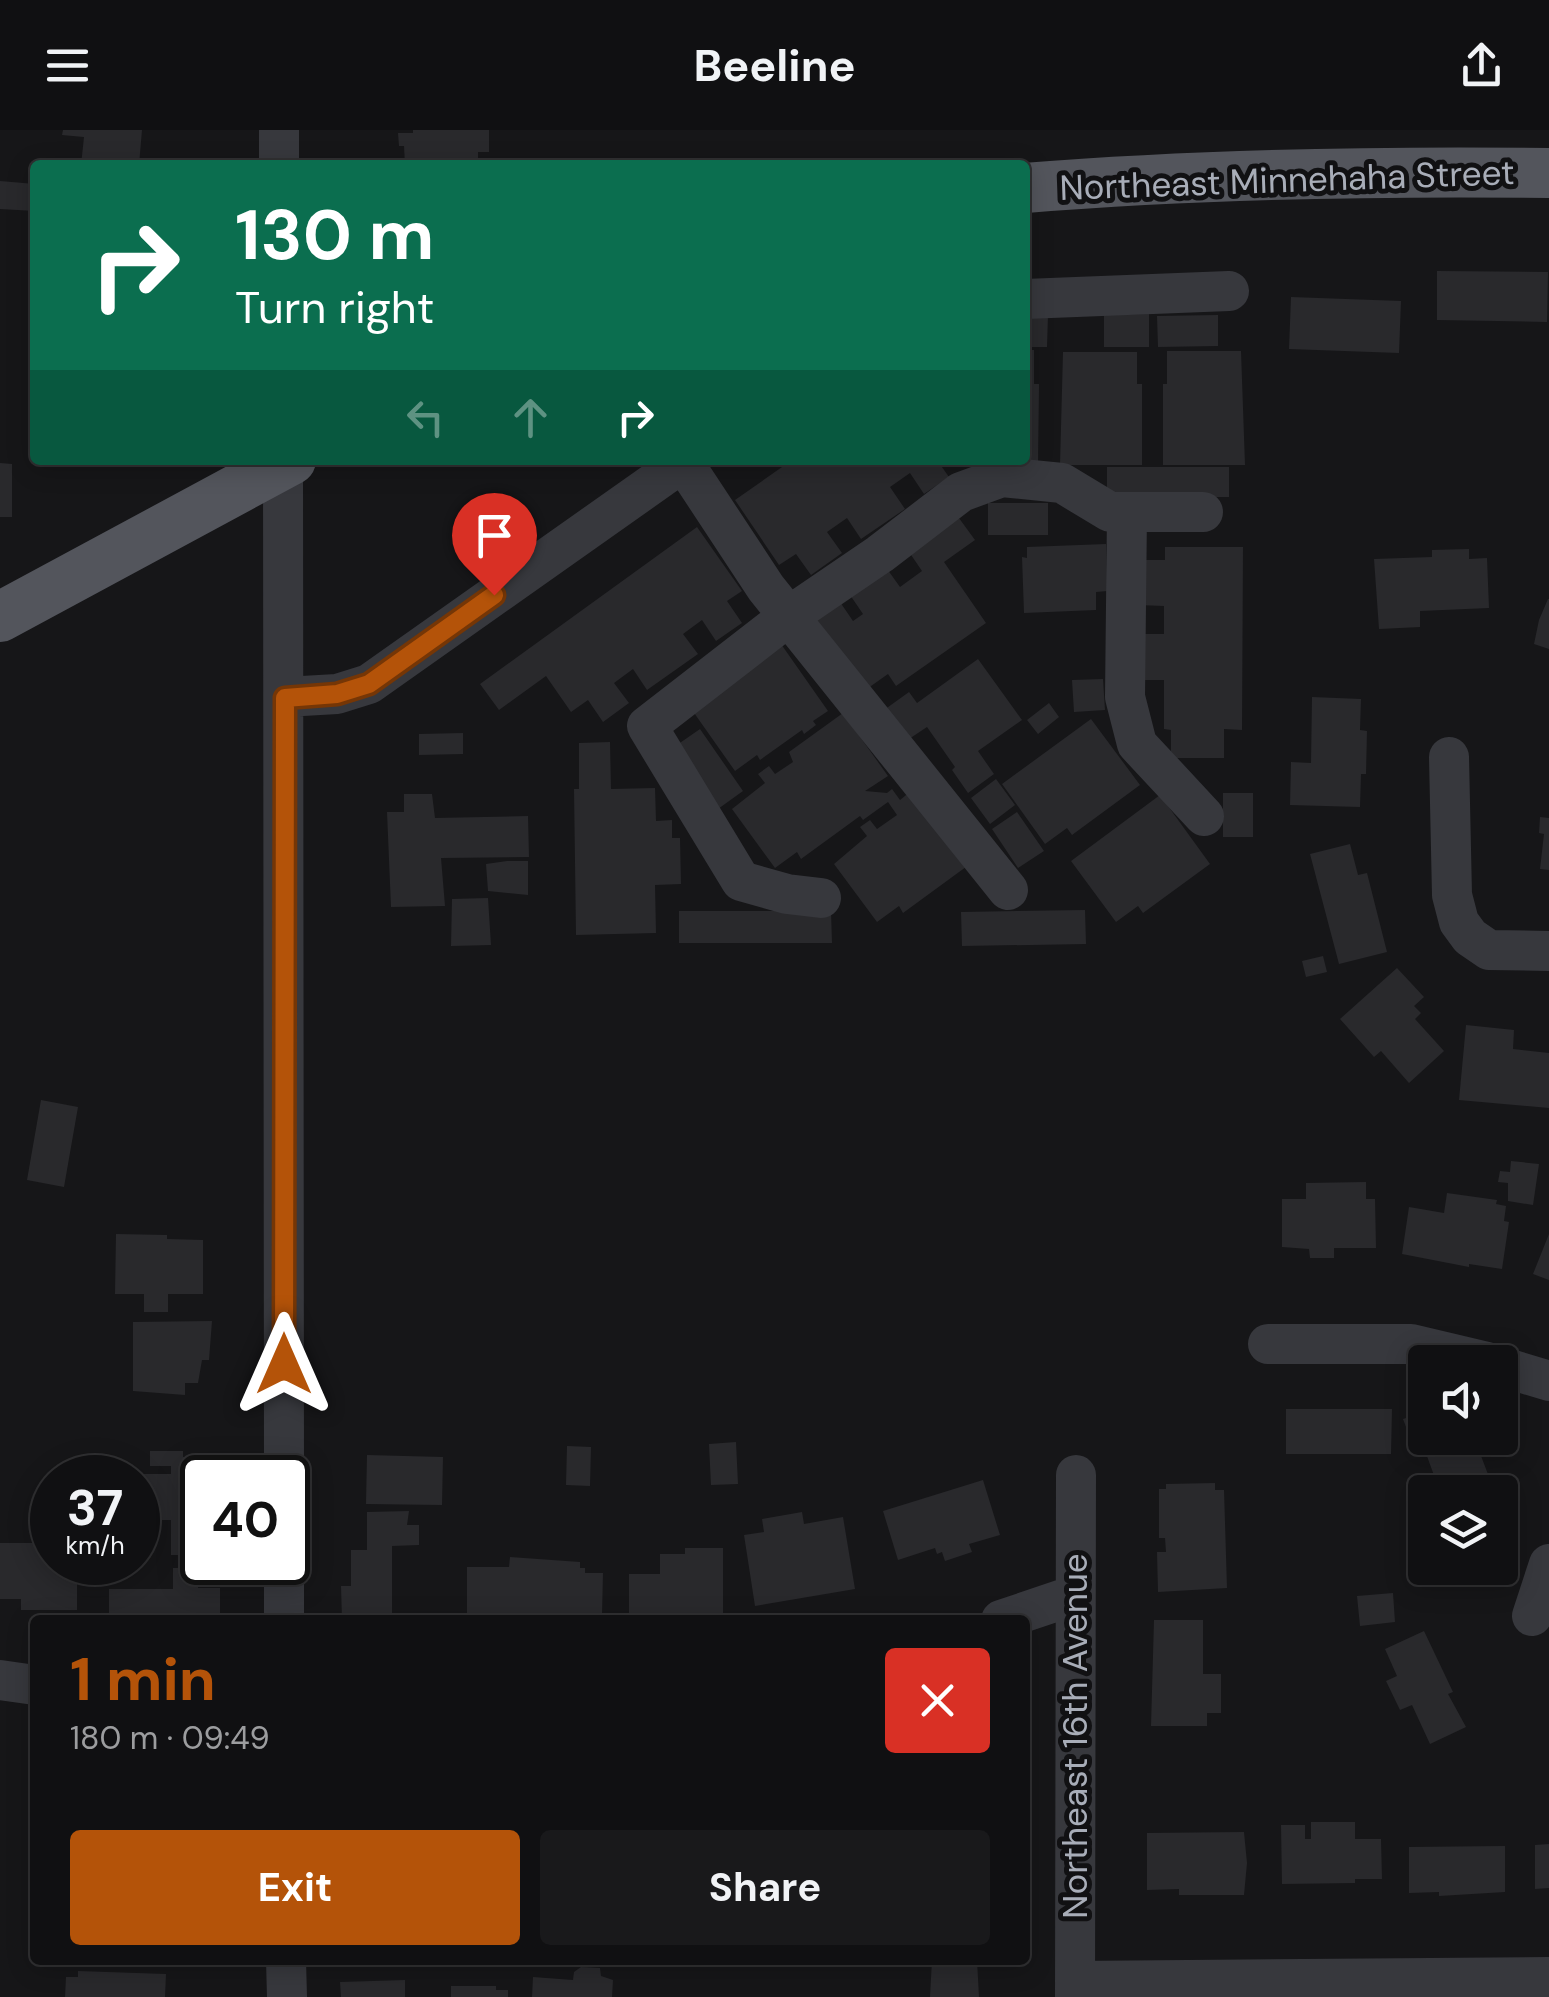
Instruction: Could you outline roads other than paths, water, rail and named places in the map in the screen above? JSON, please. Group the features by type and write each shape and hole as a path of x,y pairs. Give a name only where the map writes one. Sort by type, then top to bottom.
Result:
{"main road":[{"name":"Northeast Minnehaha Street","path":"1030,188 1272,174 1549,172"},
{"path":"0,617 279,465"}],"street":[{"path":"279,130 279,160"},
{"path":"1030,299 1229,291"},
{"path":"284,1455 286,465"},
{"path":"285,698 337,694 369,684 678,465"},
{"path":"687,465 788,616 1008,890"},
{"path":"820,898 786,894 742,881 647,726 788,616 962,492 1002,477 1062,483 1110,512 1202,512"},
{"path":"1127,512 1125,697 1137,744 1204,816"},
{"path":"1449,757 1452,896 1459,922 1470,937 1489,950 1549,951"},
{"path":"1268,1344 1415,1345"},
{"path":"1518,1371 1549,1380"},
{"name":"Northeast 16th Avenue","path":"1075,1989 1076,1476"},
{"path":"1532,1616 1549,1564"},
{"path":"284,1585 284,1615"},
{"path":"1017,1615 1075,1595"},
{"path":"0,1680 30,1684"},
{"path":"286,1965 287,1997"},
{"path":"1075,1989 1549,1977"}]}
